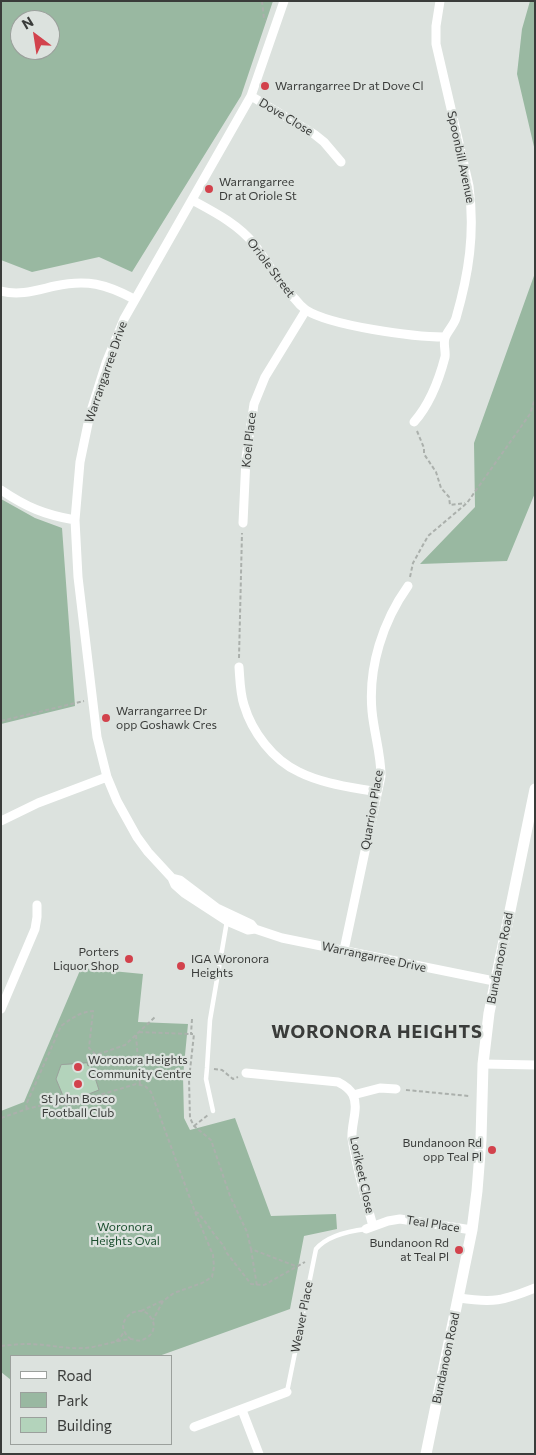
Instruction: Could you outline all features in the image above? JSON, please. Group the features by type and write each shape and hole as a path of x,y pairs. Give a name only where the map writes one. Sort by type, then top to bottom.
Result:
{"street":[{"name":"Warrangarree Drive","path":"284,1 251,96 134,298 109,355 90,414 80,462 75,520 78,577 97,737 117,801 137,837 172,878 180,880 229,918 250,924 255,929 282,938 494,981"},
{"name":"Spoonbill Avenue","path":"414,422 424,411 430,399 445,356 444,337 454,322 469,265 472,223 469,186 436,44 436,26 440,1"},
{"name":"Dove Close","path":"251,96 314,134 324,142 341,162"},
{"name":"Oriole Street","path":"192,200 245,234 278,281 306,310 327,319 361,327 444,337"},
{"path":"1,291 16,294 28,293 65,284 88,283 114,288 134,298"},
{"name":"Koel Place","path":"244,523 246,458 254,404 265,377 306,310"},
{"path":"1,490 31,508 56,517 75,520"},
{"name":"Quarrion Place","path":"344,950 380,776 381,764 371,694 374,670 378,650 391,614 408,586"},
{"path":"240,667 241,694 244,706 254,729 273,752 297,772 314,778 377,792"},
{"path":"1,821 38,803 108,777"},
{"name":"Bundanoon Road","path":"426,1454 459,1298 478,1191 483,1064 494,981 535,789"},
{"path":"1,1009 35,929 37,906"},
{"path":"1,985 10,989"},
{"path":"483,1064 535,1065"},
{"path":"246,1073 338,1082 353,1095 380,1088 396,1089"},
{"name":"Lorikeet Close","path":"353,1095 355,1110 352,1137 370,1227"},
{"name":"Teal Place","path":"370,1227 388,1221 406,1219 472,1230"},
{"path":"459,1298 492,1301 511,1298 535,1288"},
{"name":"Weaver Place","path":"194,1427 287,1392"},
{"path":"242,1410 259,1454"}],"lane":[{"path":"213,1111 206,1079 210,1020 229,918"},
{"name":"Weaver Place","path":"287,1392 316,1249 327,1240 347,1232 370,1227"}],"path":[{"path":"262,1 264,19 276,24"},
{"path":"408,586 413,563 428,536 466,503 530,414 535,399"},
{"path":"414,422 424,448 424,454 436,472 441,488 449,497 450,505 466,503"},
{"path":"240,667 240,538 244,523"},
{"path":"1,721 92,698"},
{"path":"27,1109 26,1105 62,1026 71,1018 83,1012 93,1011 89,1048 96,1055 125,1045 154,1017"},
{"path":"192,1018 191,1034 194,1034 189,1079 190,1118 194,1126 211,1140 230,1196 247,1232 258,1286"},
{"path":"139,1032 191,1034"},
{"path":"136,1035 140,1085"},
{"path":"207,1068 222,1070 233,1079 246,1073"},
{"path":"1,1118 47,1104 67,1104 136,1084 145,1086 151,1092 195,1212 213,1255 214,1267 212,1277 202,1283 174,1293 163,1301 141,1311"},
{"path":"396,1089 469,1096"},
{"path":"194,1126 213,1111"},
{"path":"195,1212 210,1227 224,1246 226,1252 251,1284 258,1286 272,1282 313,1258"},
{"path":"251,1249 298,1267"},
{"path":"153,1320 163,1301"},
{"path":"1,1346 28,1344 63,1348 88,1348 114,1343 132,1339 141,1341 149,1337 154,1327 153,1320 149,1314 135,1311 128,1315 124,1323 124,1331 114,1343"},
{"path":"124,1331 132,1339"}],"green space":[{"path":"1,1 273,1 241,96 132,272 99,257 32,272 1,260"},
{"path":"530,1 535,1 535,151 517,74 522,29"},
{"path":"535,273 535,493 507,561 420,564 475,507 474,443"},
{"path":"1,499 35,518 62,528 75,706 1,724"},
{"name":"Woronora Heights Oval","path":"81,968 143,974 138,1022 188,1024 183,1076 184,1118 190,1130 235,1118 271,1216 336,1214 337,1229 304,1236 290,1309 162,1355 10,1355 10,1379 1,1372 1,1111 24,1102"}],"building":[{"name":"St John Bosco Football Club","path":"87,1063 88,1066 91,1065 99,1090 66,1103 56,1079 61,1065"}],"place":[{"name":"Warrangarree Dr at Dove Cl","path":"265,86"},
{"name":"Warrangarree Dr at Oriole St","path":"209,189"},
{"name":"Warrangarree Dr opp Goshawk Cres","path":"106,718"},
{"name":"Porters Liquor Shop","path":"129,959"},
{"name":"IGA Woronora Heights","path":"181,966"},
{"name":"Woronora Heights Community Centre","path":"78,1067"},
{"name":"St John Bosco Football Club","path":"78,1084"},
{"name":"Bundanoon Rd opp Teal Pl","path":"492,1150"},
{"name":"Bundanoon Rd at Teal Pl","path":"459,1250"}],"district":[{"name":"WORONORA HEIGHTS","path":"377,1032"}]}
